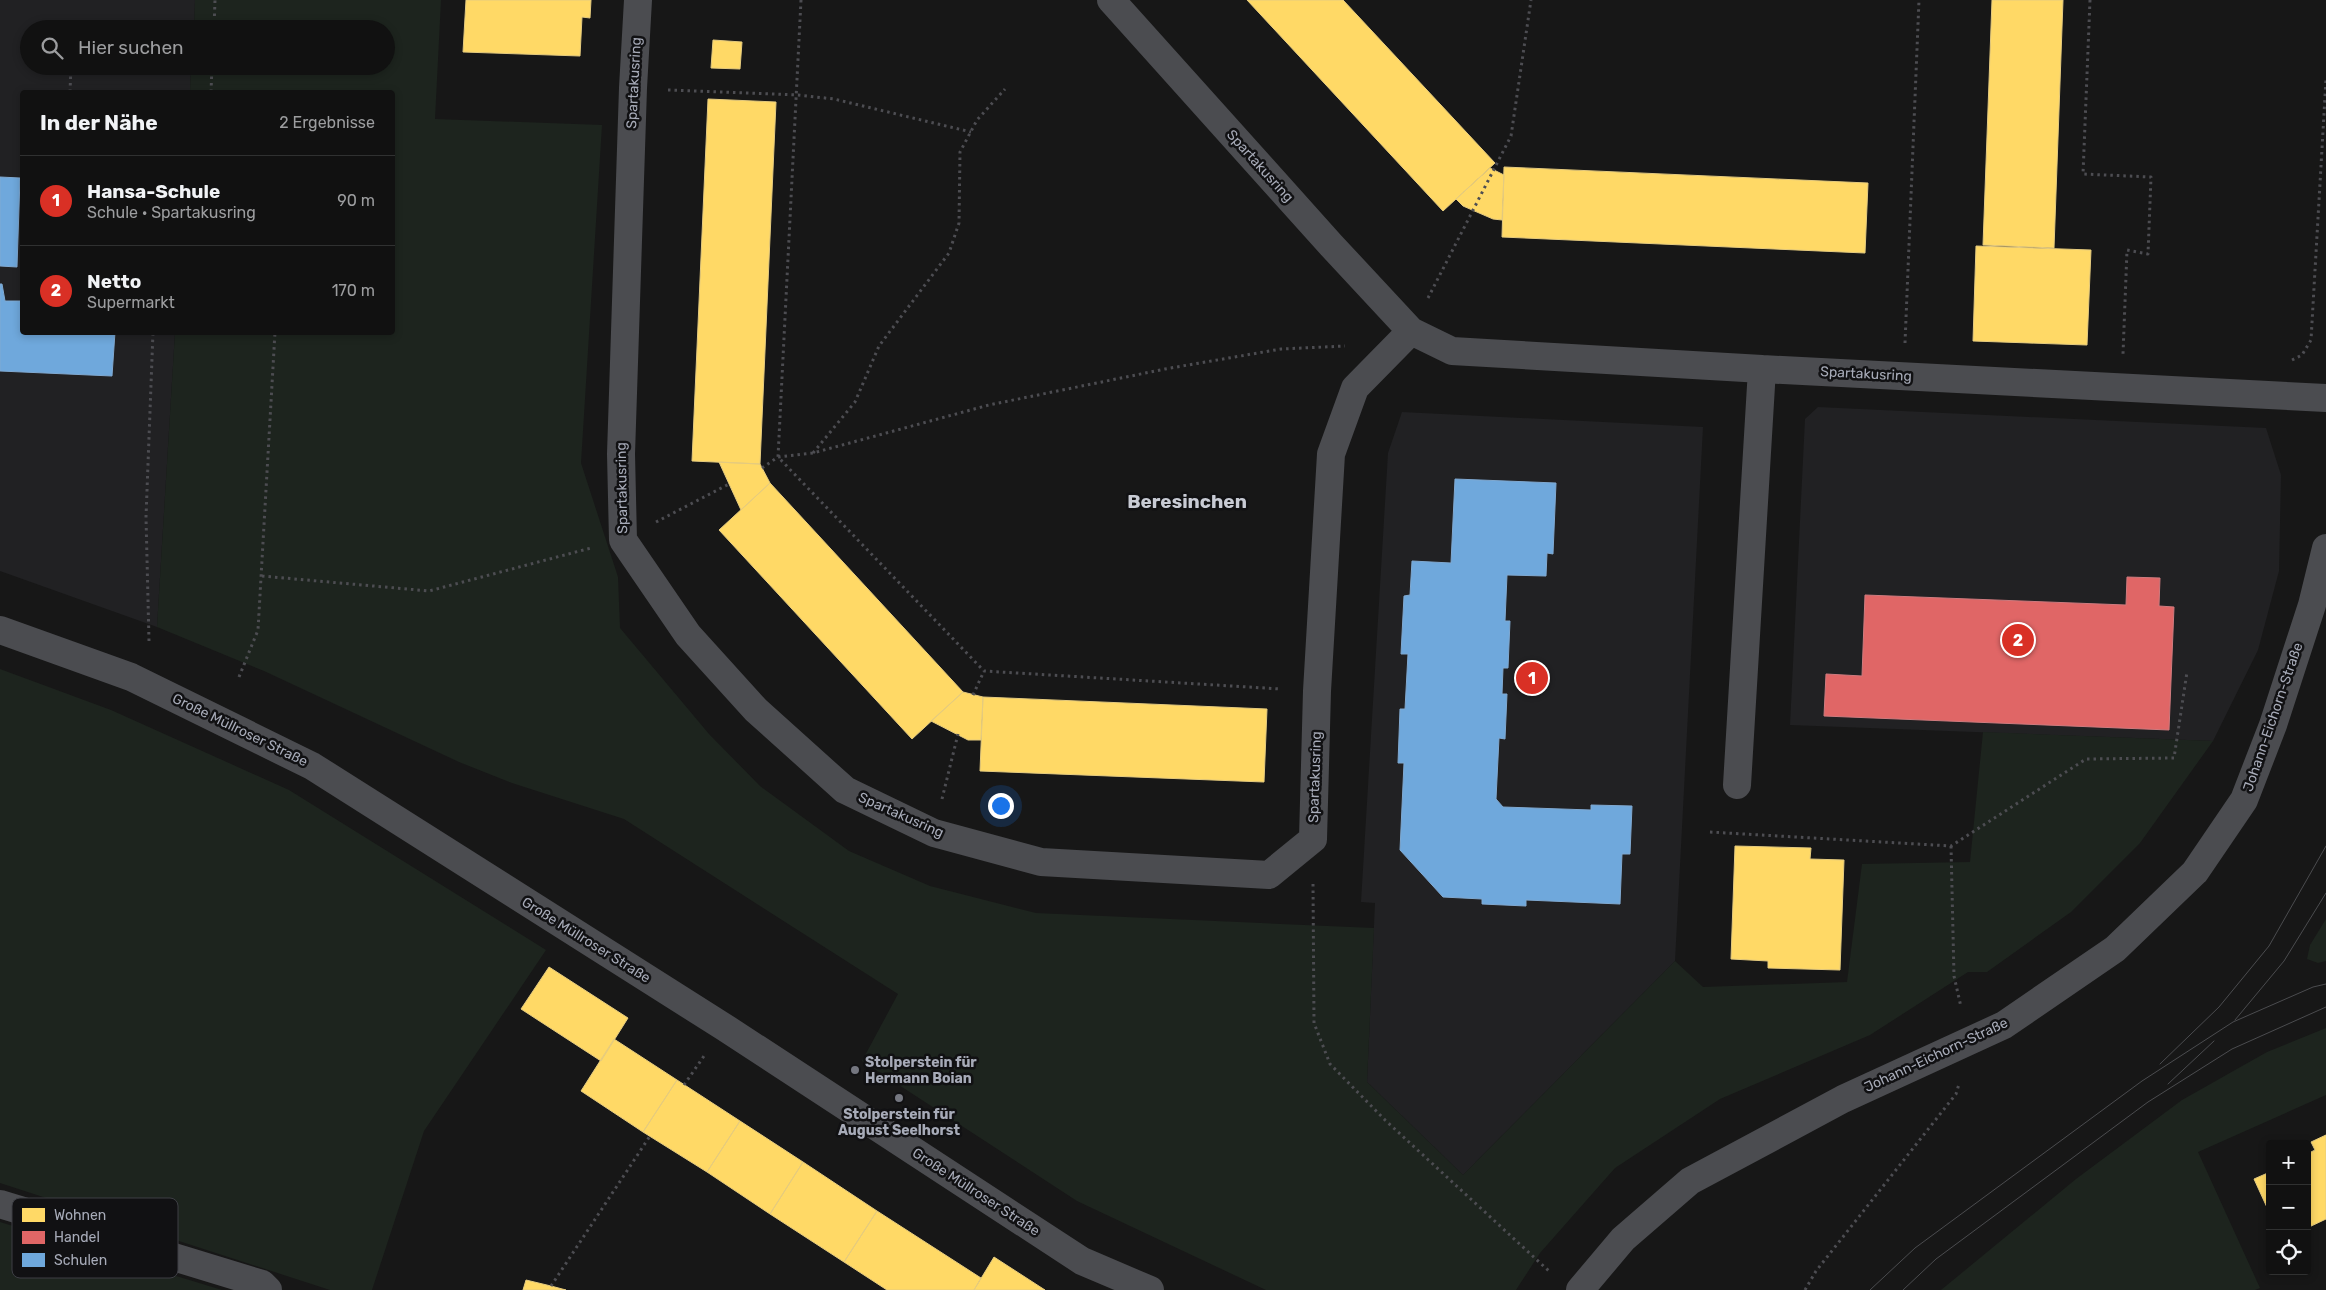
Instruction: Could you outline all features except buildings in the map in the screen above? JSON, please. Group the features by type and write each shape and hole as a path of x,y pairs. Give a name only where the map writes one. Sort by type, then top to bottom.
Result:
{"street":[{"name":"Spartakusring","path":"638,0 633,88 621,454 622,540 688,635 756,710 845,790 934,833 1041,862 1269,875 1313,839 1317,692 1331,454 1355,388 1405,338"},
{"name":"Spartakusring","path":"1111,0 1331,245 1405,338 1452,351 2326,398"},
{"path":"1737,785 1762,369"},
{"name":"Johann-Eichorn-Straße","path":"1580,1290 1623,1239 1690,1181 1843,1099 2004,1025 2115,948 2195,872 2244,800 2273,725 2312,605 2326,548"},
{"name":"Große Müllroser Straße","path":"0,630 131,677 312,766 724,1027 1082,1261 1150,1290"},
{"path":"0,1204 12,1208"},
{"path":"178,1258 262,1284 268,1290"}],"path":[{"path":"214,20 215,0"},
{"path":"801,0 798,95 778,457 984,671 1317,692"},
{"path":"762,468 778,457 813,453 989,405 1165,369 1281,349 1405,338 1511,136 1532,0"},
{"path":"1904,376 1919,0"},
{"path":"2090,0 2083,174 2151,177 2148,254 2127,250 2123,362"},
{"path":"70,90 71,75"},
{"path":"211,90 212,75"},
{"path":"2286,363 2302,355 2311,340 2326,79"},
{"path":"633,88 798,95 834,100 971,132"},
{"path":"813,453 855,402 879,346 949,253 959,223 960,152 977,120 1005,89"},
{"path":"149,641 146,517 153,335"},
{"path":"239,677 258,630 275,335"},
{"path":"262,576 430,590 622,540 729,484"},
{"path":"973,695 984,671"},
{"path":"1710,832 1951,846 2086,759 2174,758 2187,672"},
{"path":"934,833 958,734"},
{"path":"1313,839 1314,1023 1330,1064 1385,1120 1556,1278"},
{"path":"1805,1290 1816,1271 1956,1094 1969,1041 1954,976 1951,846"},
{"path":"551,1286 650,1136"}],"shaded area":[{"path":"0,0 195,0 194,20 20,20 20,75 191,75 190,90 20,90 20,335 175,335 157,627 0,571"},
{"path":"195,0 441,0 435,119 602,125 581,463 618,577 620,628 709,734 760,786 849,851 930,886 1036,913 1374,928 1367,1082 1463,1175 1675,961 1703,987 1847,982 1862,864 1970,862 1983,732 2213,741 2140,843 2071,912 1987,972 1968,972 1870,1035 1720,1099 1615,1168 1540,1253 1516,1290 1266,1290 1077,1201 862,1061 898,994 624,819 512,783 459,762 264,671 157,627 175,335 395,335 395,90 190,90 191,75 395,75 395,20 194,20"},
{"path":"1818,407 2266,428 2281,475 2279,571 2258,650 2213,741 1790,725 1805,419"},
{"path":"1402,412 1703,427 1675,961 1463,1175 1367,1082 1375,903 1361,902 1388,453"},
{"path":"0,669 111,710 289,790 546,950 424,1131 372,1290 330,1290 178,1241 178,1198 46,1198 0,1183"},
{"path":"2326,919 2326,961 2318,963 2307,959 2310,945"},
{"path":"2326,1028 2326,1095 2198,1152 2260,1288 2255,1290 1941,1290 2076,1179 2182,1100 2267,1052"},
{"path":"0,1222 12,1226 12,1278 178,1277 222,1290 0,1290"}],"tram line":[{"path":"2160,1064 2219,1007 2269,946 2326,846"},
{"path":"2235,1020 2284,961 2326,893"},
{"path":"1870,1290 1915,1248 2142,1081 2233,1022 2313,987 2326,984"},
{"path":"1903,1290 1936,1259 2148,1102 2232,1049 2326,1007"},
{"path":"2168,1084 2214,1041"}],"place":[{"name":"Netto","path":"2018,640"},
{"name":"Hansa-Schule","path":"1532,678"},
{"name":"Stolperstein für Hermann Boian","path":"855,1070"},
{"name":"Stolperstein für August Seelhorst","path":"899,1098"}],"district":[{"name":"Beresinchen","path":"1187,501"}]}
